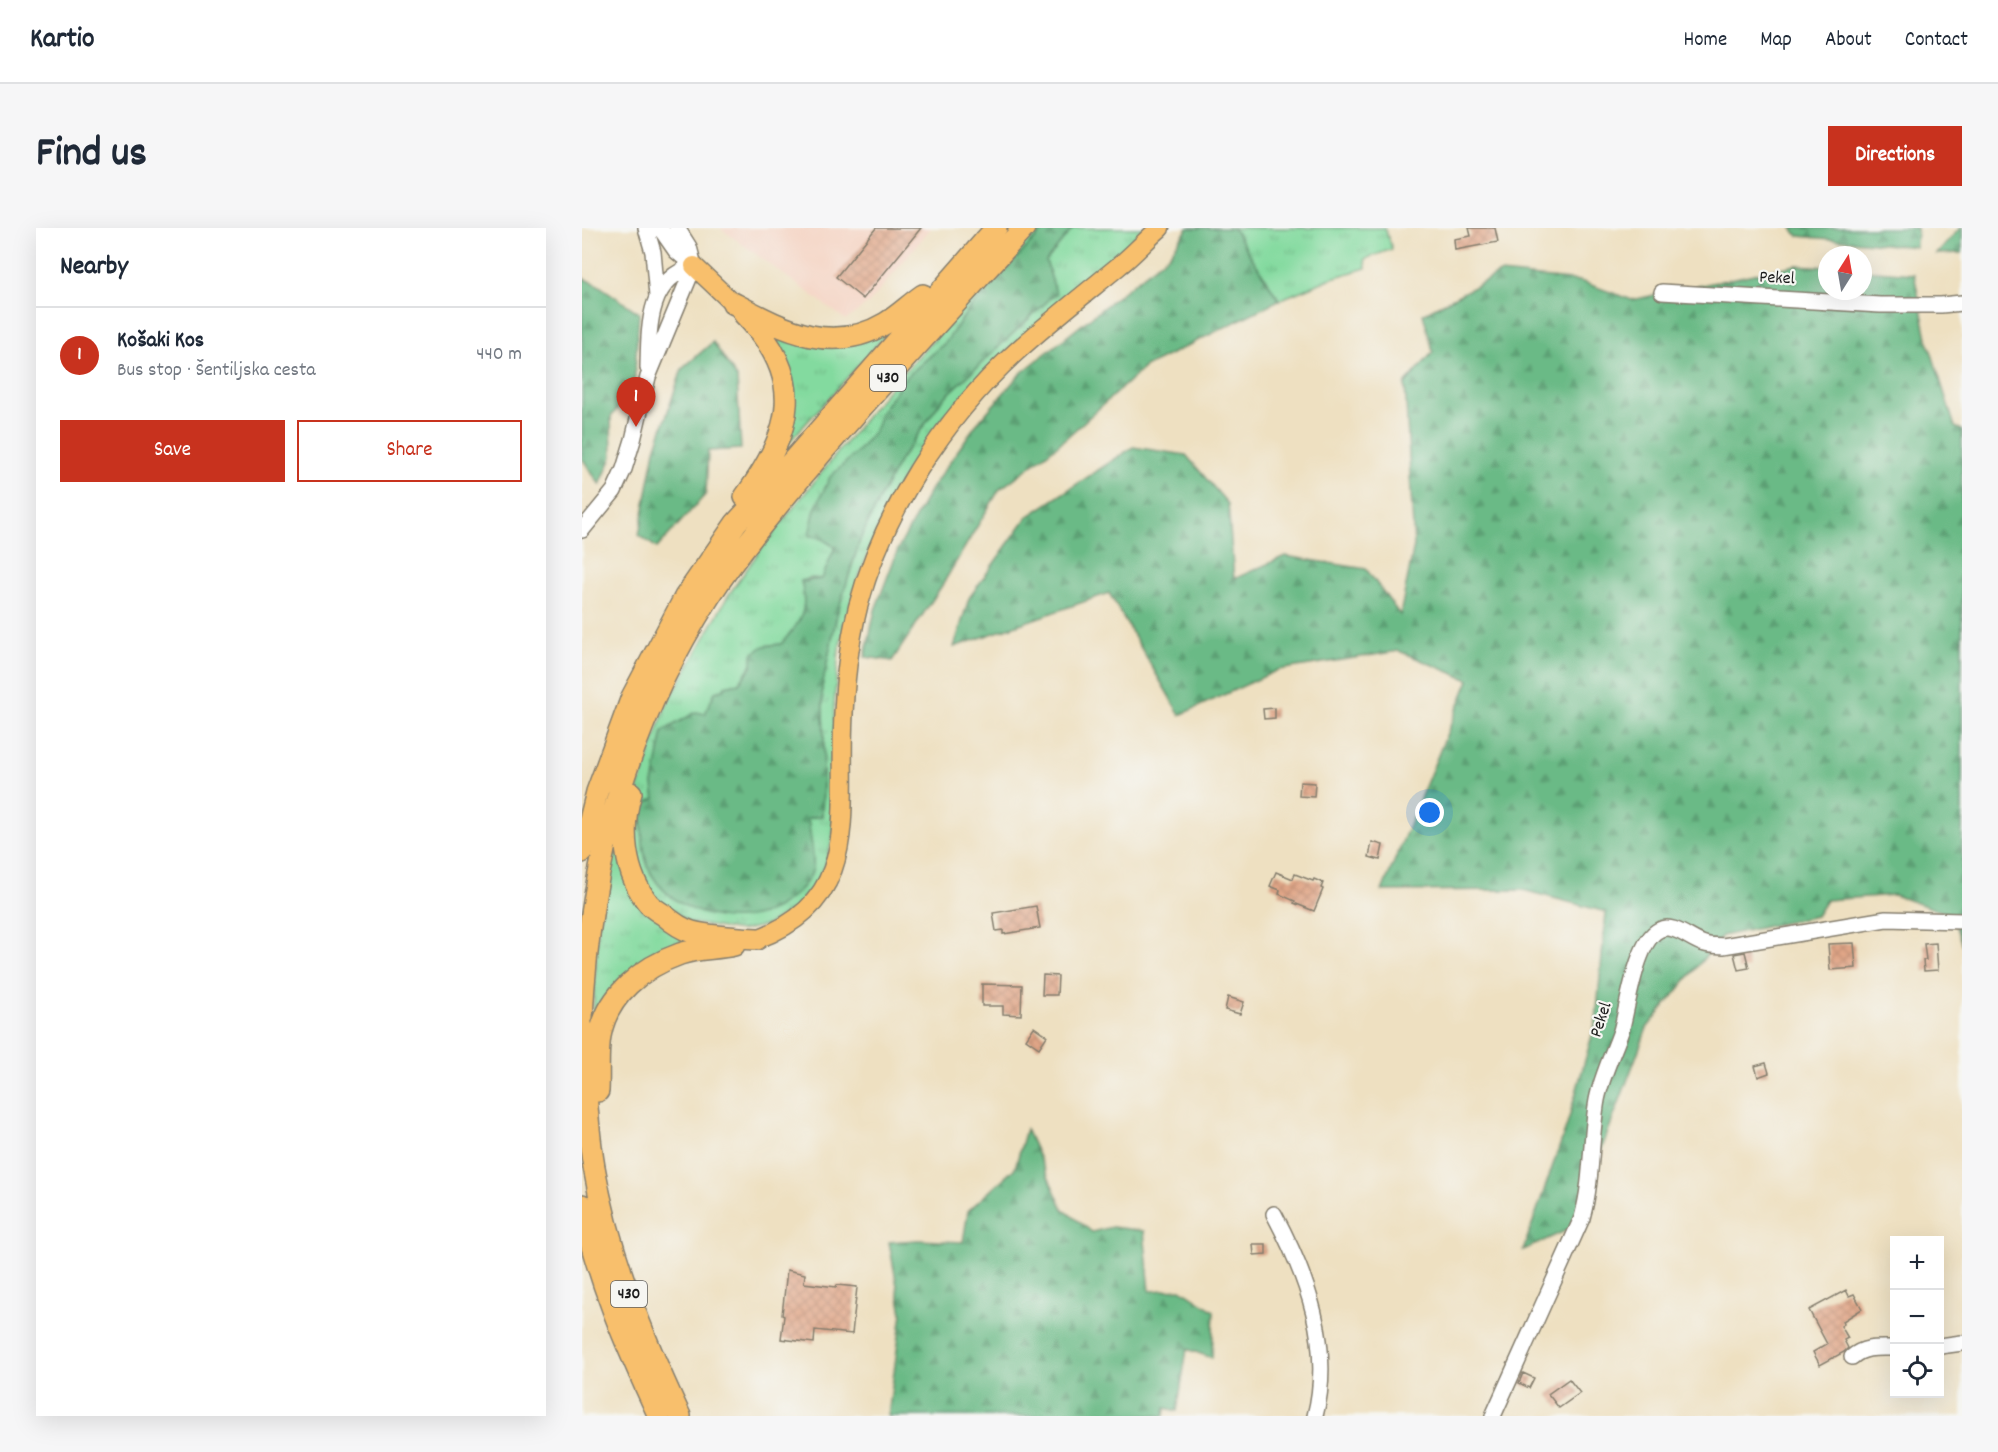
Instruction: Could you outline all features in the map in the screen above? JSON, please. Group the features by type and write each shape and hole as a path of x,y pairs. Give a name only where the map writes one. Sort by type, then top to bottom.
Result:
{"highway":[{"name":"430","path":"582,852 597,792 632,697 685,597 736,523 996,228"},
{"name":"430","path":"582,1017 585,961 605,840 632,754 659,689 679,650 710,597 756,531 855,414 1024,228"},
{"path":"733,303 791,332 830,339 848,337 869,332 885,324 956,272"},
{"path":"733,303 759,329 773,351 783,371 787,396 784,421 774,451 744,498 736,523"},
{"path":"659,689 628,802 625,827 627,855 633,876 649,903 681,927 717,936 757,939"},
{"path":"594,1166 600,1036 605,1019 614,1002 627,985 653,966 681,954 727,947 757,939"},
{"name":"430","path":"582,1027 585,1085 594,1166 603,1211 648,1347 680,1416"},
{"name":"430","path":"582,1205 599,1275 658,1416"}],"main road":[{"path":"757,939 776,932 803,914 831,876 839,849 843,821 843,730 851,642 858,606 880,543 898,504 944,432 980,389 1014,354 1079,297 1122,264 1156,230"},
{"path":"694,266 733,303"}],"street":[{"path":"646,228 653,252 657,296 651,322 648,377"},
{"path":"660,228 676,251 694,266"},
{"path":"582,530 614,491 624,469 648,377 694,266 688,247 677,228"},
{"path":"657,296 676,272 694,266"},
{"name":"Pekel","path":"1662,292 1880,305 1962,303"},
{"name":"Pekel","path":"1493,1416 1582,1218 1589,1194 1597,1101 1604,1072 1620,1031 1636,968 1650,938 1659,929 1672,928 1704,944 1724,946 1886,919 1962,921"},
{"path":"1274,1214 1292,1249 1306,1286 1319,1337 1322,1376 1315,1416"},
{"path":"1944,1345 1962,1343"},
{"path":"1852,1357 1858,1351 1890,1348"}],"shaded area":[{"path":"720,228 931,228 870,302 846,320"}],"green space":[{"path":"1035,228 1045,228 969,309 946,342 904,379 882,411 876,429 858,451 809,535 821,538 835,547 822,579 812,578 801,581 804,601 802,616 794,629 781,644 764,646 739,683 725,686 723,690 715,692 705,714 696,712 684,720 656,775 653,784 655,799 641,824 651,874 813,868 808,818 822,816 824,738 822,687 837,614 860,540 881,495 900,460 941,401 1056,293 1046,261 1073,228 1145,228 1123,251 1026,333 990,367 944,417 908,468 880,523 854,590 839,649 834,706 833,837 825,866 813,889 794,909 767,925 740,931 687,922 652,895 632,854 633,805 665,708 728,596 765,543 888,390"},
{"path":"1045,228 1073,228 1046,261 1056,293 941,401 900,460 860,540 837,614 822,687 824,738 822,816 808,818 813,858 810,876 792,897 777,908 761,915 725,918 691,909 663,889 652,875 644,849 643,803 655,799 653,784 663,731 696,712 705,714 715,692 723,690 725,686 739,683 752,666 752,654 764,646 781,644 794,629 803,608 801,581 822,579 835,547 821,538 809,535 815,509 830,477 858,451 876,429 882,411 904,379 946,342 969,309"},
{"path":"1188,228 1233,228 1279,300 1145,367 1057,446 999,490 941,587 892,661 865,657 875,610 898,549 931,489 975,426 1020,374 1169,255"},
{"path":"1233,228 1385,228 1392,249 1365,259 1366,268 1332,278 1279,300"},
{"path":"1792,228 1917,228 1916,247 1798,236"},
{"path":"1962,228 1962,253 1937,254"},
{"path":"1796,265 1818,266 1818,300 1872,300 1872,271 1914,274 1927,338 1955,427 1962,430 1962,945 1952,915 1894,895 1826,900 1816,916 1722,936 1647,1028 1572,1228 1523,1250 1567,1125 1596,1021 1606,912 1523,890 1382,891 1469,680 1399,651 1278,670 1180,715 1109,593 954,647 969,598 1027,517 1133,447 1186,455 1228,504 1234,579 1285,556 1366,569 1400,615 1414,546 1405,384 1433,352 1423,314 1500,273 1580,281 1632,300"},
{"path":"582,278 598,285 639,313 634,386 611,417 612,457 600,485 582,458"},
{"path":"767,329 891,329 782,450 785,434"},
{"path":"713,342 737,378 741,449 708,451 706,494 657,548 639,535 655,450 682,369"},
{"path":"616,833 628,878 715,941 670,952 592,1029 598,928"},
{"path":"1026,1129 1063,1209 1092,1232 1112,1227 1144,1231 1150,1291 1181,1289 1214,1311 1212,1358 1187,1349 1177,1411 1165,1408 1164,1416 888,1416 902,1313 889,1242 917,1240 963,1242 968,1211 1015,1168"}],"building":[{"path":"876,228 921,228 863,299 836,277"},
{"path":"1469,228 1495,228 1498,242 1455,250 1454,239 1471,236"},
{"path":"1275,708 1275,718 1264,719 1263,709"},
{"path":"1300,782 1315,783 1314,797 1299,796"},
{"path":"1372,842 1383,845 1380,860 1369,857"},
{"path":"1276,872 1293,879 1295,874 1323,883 1321,888 1323,889 1314,911 1294,903 1295,901 1279,894 1280,890 1270,886"},
{"path":"1036,906 1040,928 1003,934 1003,930 996,931 993,913"},
{"path":"1854,943 1856,968 1830,970 1828,944"},
{"path":"1936,943 1938,970 1924,971 1923,960 1926,960 1924,944"},
{"path":"1745,952 1749,968 1738,970 1734,954"},
{"path":"1043,975 1058,976 1057,995 1042,995"},
{"path":"982,984 1022,985 1021,1015 1003,1014 1003,1006 982,1006"},
{"path":"1228,997 1244,1002 1240,1014 1225,1010"},
{"path":"1034,1027 1047,1036 1039,1048 1026,1039"},
{"path":"1766,1063 1769,1073 1758,1077 1755,1066"},
{"path":"1253,1244 1266,1244 1266,1254 1254,1255"},
{"path":"787,1270 805,1274 804,1283 857,1287 852,1334 815,1330 814,1343 781,1339"},
{"path":"1846,1290 1849,1296 1854,1294 1862,1309 1843,1321 1844,1324 1841,1326 1848,1338 1844,1340 1848,1348 1820,1365 1813,1352 1827,1344 1809,1310"},
{"path":"1523,1373 1534,1378 1529,1388 1519,1383"},
{"path":"1569,1379 1580,1393 1559,1408 1548,1394"}],"place":[{"name":"Košaki Kos","path":"636,427"}]}
